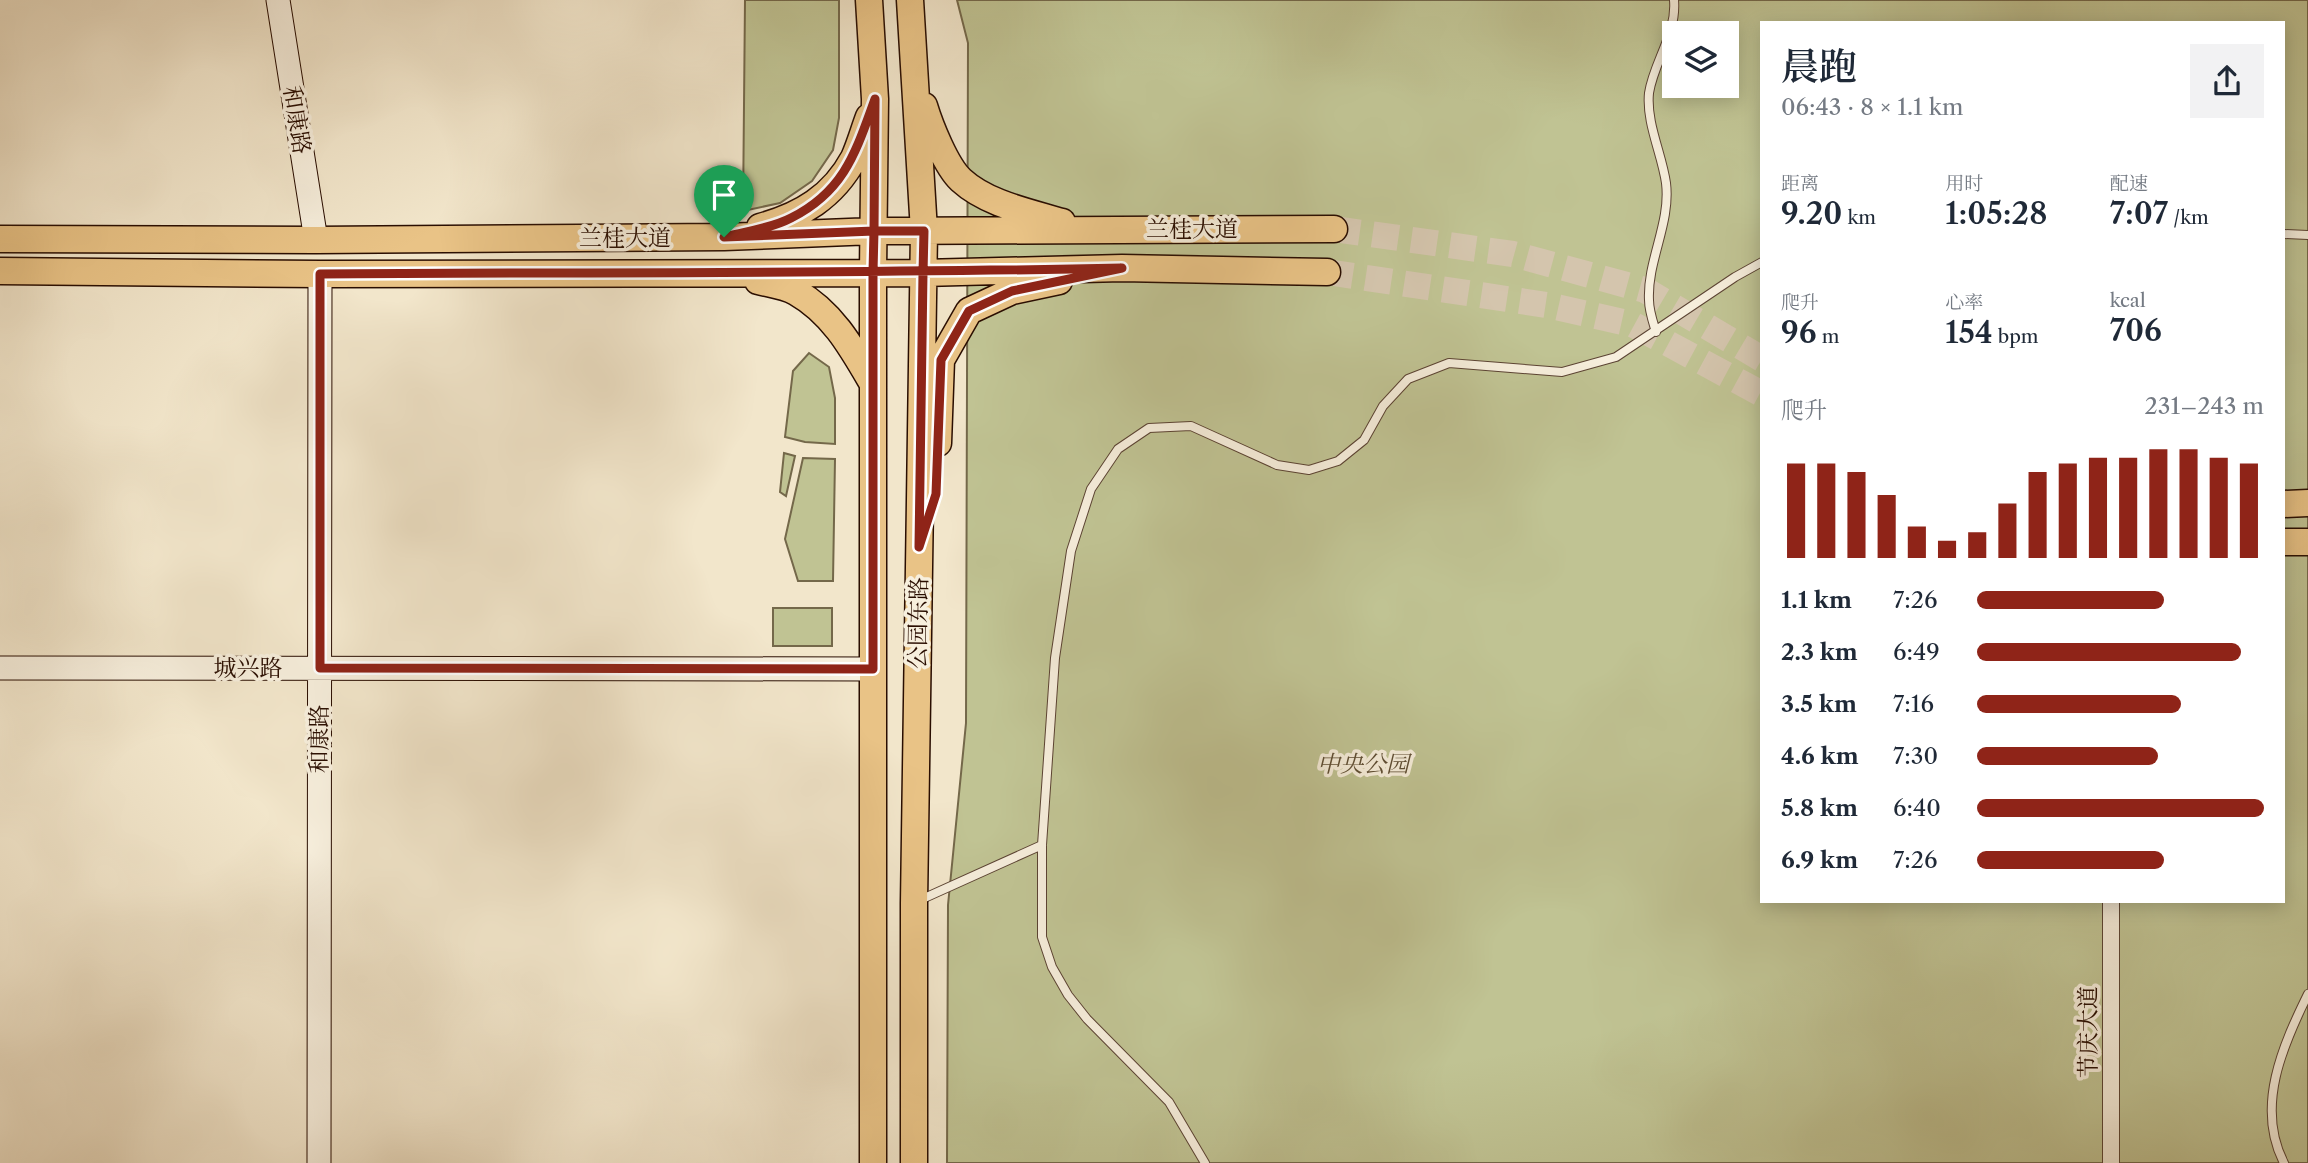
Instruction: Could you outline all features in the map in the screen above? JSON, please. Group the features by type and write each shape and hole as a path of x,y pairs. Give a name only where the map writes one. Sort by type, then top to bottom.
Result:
{"main road":[{"name":"公园东路","path":"869,0 875,99 873,1163"},
{"name":"公园东路","path":"910,0 924,231 914,903 914,1163"},
{"path":"914,74 928,122 961,179 998,203 1087,229"},
{"path":"724,237 790,219 825,197 854,158 875,99"},
{"name":"兰桂大道","path":"0,239 724,237 874,231 1334,229"},
{"name":"兰桂大道","path":"0,271 320,274 720,271 923,273 1122,268 1327,272"},
{"path":"919,547 936,494 941,360 969,311 1012,291 1122,268"},
{"path":"720,271 794,291 829,316 851,345 873,385"},
{"path":"2285,504 2308,503"},
{"path":"2285,542 2308,542"}],"street":[{"name":"和康路","path":"278,0 316,240"},
{"name":"和康路","path":"319,1163 320,274"},
{"name":"城兴路","path":"0,668 873,669"},
{"name":"节庆大道","path":"2111,903 2111,1163"}],"lane":[{"path":"1656,332 1649,302 1650,285 1666,203 1666,184 1649,107 1650,91 1674,21 1674,0"},
{"path":"2285,234 2308,235"},
{"path":"1205,1163 1170,1102 1087,1019 1068,995 1052,967 1042,937 1042,845 1055,657 1071,551 1091,489 1118,449 1149,428 1191,426 1277,465 1309,470 1338,461 1364,440 1383,406 1408,379 1449,363 1562,372 1616,357 1760,263"},
{"path":"914,903 1042,845"},
{"path":"2284,1163 2279,1153 2271,1110 2276,1071 2308,994"}],"green space":[{"path":"745,0 839,0 839,118 833,150 812,181 780,203 743,211"},
{"name":"中央公园","path":"957,0 2308,0 2308,1163 947,1163 948,905 966,723 968,43"},
{"path":"809,353 829,367 835,398 835,444 805,442 785,437 793,371"},
{"path":"784,453 795,456 786,496 780,492"},
{"path":"803,458 835,459 833,581 798,581 785,539"},
{"path":"773,608 832,608 832,646 773,646"}],"tunnel":[{"path":"1334,229 1513,254 1645,290 1760,358"},
{"path":"1327,272 1547,305 1632,324 1760,393"}],"route":[{"path":"724,237 790,219 825,197 854,158 875,99 874,231 924,231 923,273 919,547 936,494 941,360 969,311 1012,291 1122,268 923,273 873,272 720,271 320,274 320,668 873,669 873,272 874,231 724,237"}]}
